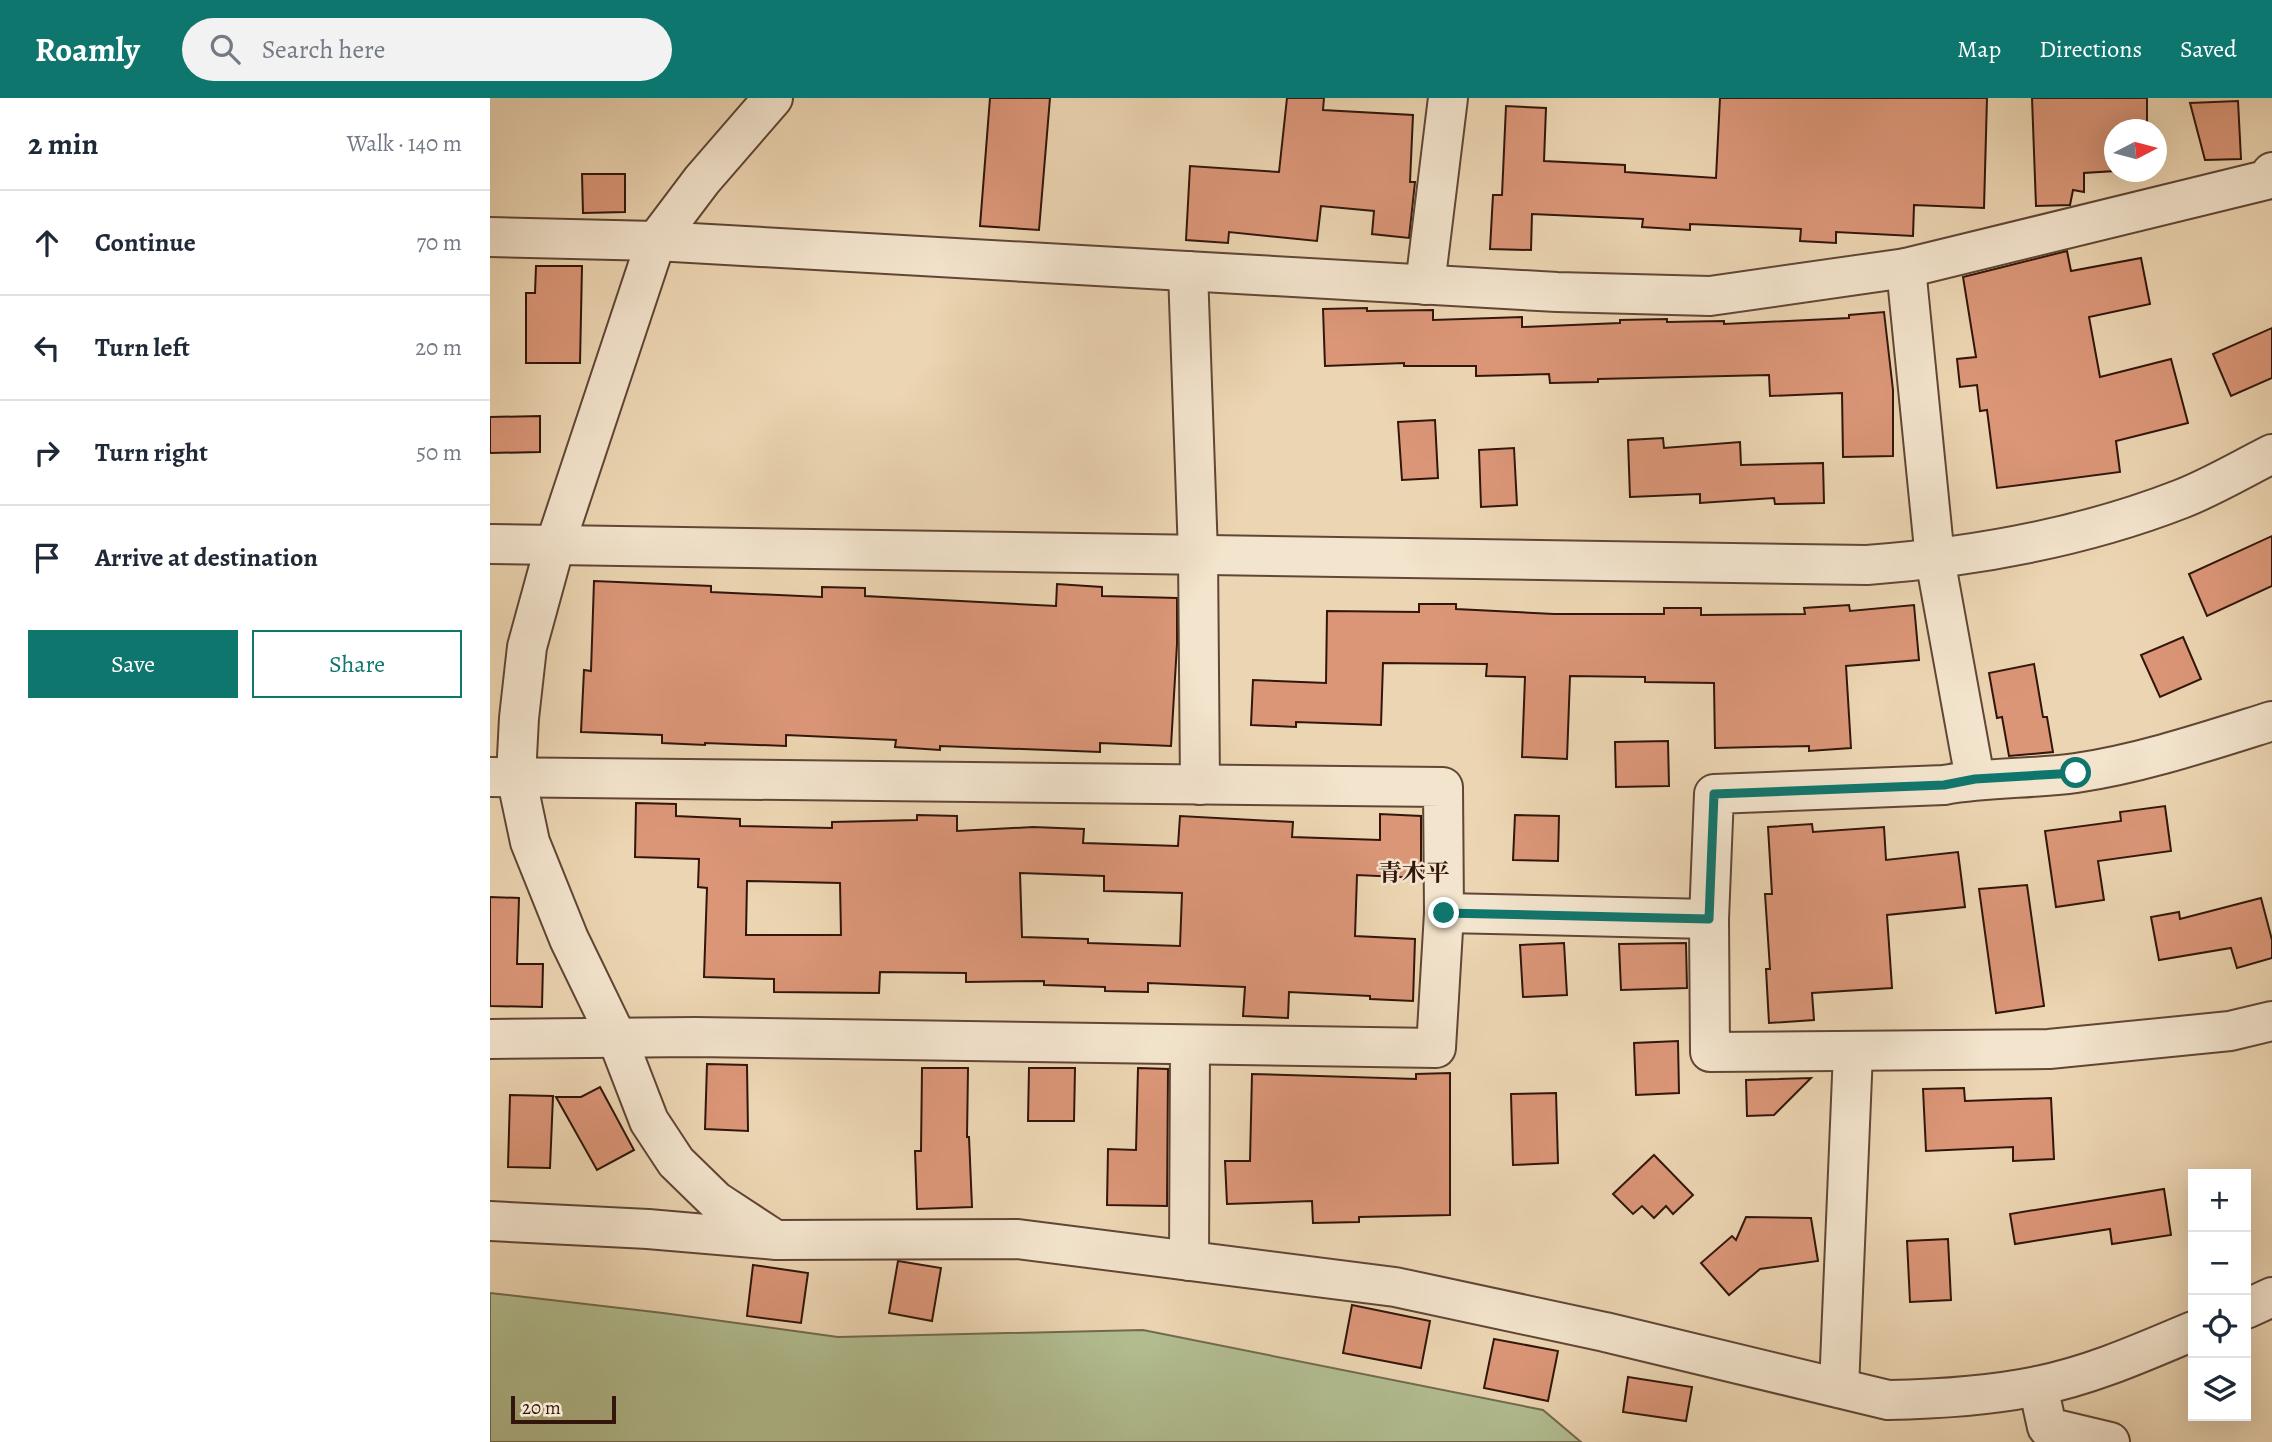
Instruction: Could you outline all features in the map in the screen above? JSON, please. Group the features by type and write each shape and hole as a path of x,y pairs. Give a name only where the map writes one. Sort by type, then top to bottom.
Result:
{"street":[{"path":"773,98 702,180 656,241 555,545 527,647 519,718 503,776 569,939 617,1038 649,1121 676,1162 716,1201 776,1240"},
{"path":"1425,285 1448,98"},
{"path":"490,237 656,241 1557,292 1710,296 1906,268 2266,180 2272,172"},
{"path":"1906,268 1935,559 1975,779"},
{"path":"1188,271 1198,554 1200,785"},
{"path":"490,544 1867,565 1935,559 2005,548 2110,523 2182,499 2272,454"},
{"path":"2272,721 2178,751 2076,773 1975,779 1944,785 1714,794 1709,919 1710,1052 2049,1049 2230,1031 2272,1021"},
{"path":"490,1039 617,1038 1436,1048 1444,913 1443,787 503,776"},
{"path":"1444,913 1709,919"},
{"path":"1189,1261 1190,1046"},
{"path":"1839,1388 1853,1052"},
{"path":"490,1221 648,1229 776,1240 1018,1239 1395,1287 1605,1332 1888,1400 1934,1399 2038,1386 2115,1364 2188,1333"},
{"path":"2251,1306 2272,1297"},
{"path":"2038,1386 2048,1426 2110,1442"}],"green space":[{"path":"490,1293 838,1337 1143,1330 1543,1410 1581,1442 490,1442"}],"building":[{"path":"990,98 1050,98 1039,230 980,226"},
{"path":"1287,98 1324,98 1323,110 1413,115 1410,182 1415,182 1409,238 1372,234 1374,211 1321,206 1317,241 1229,232 1228,243 1186,240 1190,166 1279,172"},
{"path":"1720,98 1987,98 1984,208 1914,205 1913,236 1836,232 1836,243 1800,241 1801,229 1690,224 1690,230 1642,227 1643,219 1532,214 1531,250 1490,249 1493,195 1502,195 1506,106 1546,108 1544,161 1625,165 1625,172 1716,178"},
{"path":"2032,98 2147,98 2147,119 2104,119 2104,172 2084,173 2084,192 2073,190 2070,205 2036,206"},
{"path":"2238,101 2241,159 2205,160 2190,103"},
{"path":"582,174 625,174 625,212 583,213"},
{"path":"2067,251 2071,271 2141,258 2150,304 2089,317 2100,377 2171,359 2188,423 2116,441 2120,472 1997,488 1987,410 1980,411 1977,385 1960,387 1957,359 1976,357 1963,277"},
{"path":"536,266 582,266 580,363 526,363 526,293 535,293"},
{"path":"1367,308 1367,311 1433,310 1433,320 1522,317 1522,327 1667,319 1667,322 1724,321 1724,324 1849,318 1849,315 1884,312 1893,390 1893,456 1843,457 1842,393 1770,396 1769,375 1598,379 1598,382 1550,383 1549,374 1476,376 1476,366 1404,366 1404,363 1325,366 1323,309"},
{"path":"2272,328 2272,378 2231,396 2213,354"},
{"path":"540,416 540,452 490,453 490,417"},
{"path":"1435,420 1438,478 1402,480 1398,422"},
{"path":"1663,438 1664,448 1740,442 1741,465 1823,463 1824,503 1775,504 1774,498 1700,503 1700,494 1630,497 1628,440"},
{"path":"1514,448 1517,505 1481,507 1479,450"},
{"path":"2272,536 2272,586 2207,616 2189,574"},
{"path":"594,581 711,586 711,592 822,597 822,587 865,588 865,596 1056,606 1057,584 1102,587 1102,596 1177,598 1171,746 1100,743 1100,752 940,746 940,750 895,747 896,740 786,735 786,746 705,745 662,743 662,735 581,732 584,670 591,671"},
{"path":"1419,604 1456,604 1456,609 1554,614 1664,614 1664,608 1701,608 1701,615 1805,614 1804,608 1849,605 1850,611 1914,605 1919,660 1846,666 1851,748 1809,751 1809,746 1715,748 1714,683 1645,682 1645,677 1570,676 1567,759 1522,757 1525,677 1486,676 1487,664 1383,663 1381,725 1296,722 1296,727 1251,725 1253,680 1326,683 1327,611 1419,612"},
{"path":"2183,637 2201,679 2160,697 2141,655"},
{"path":"2034,664 2043,717 2047,717 2053,752 2009,756 2002,717 1997,718 1989,673"},
{"path":"1668,741 1669,786 1616,787 1615,742"},
{"path":"636,803 676,804 676,816 740,819 740,826 832,828 832,822 917,820 917,815 957,816 957,831 1033,827 1084,829 1083,843 1178,846 1180,816 1293,822 1292,837 1380,840 1380,814 1421,816 1421,878 1357,875 1355,936 1415,939 1413,1001 1289,992 1288,1018 1243,1016 1245,987 1148,983 1148,992 1105,991 1105,987 1044,985 1044,981 966,982 966,973 880,972 879,993 774,992 774,979 704,977 707,888 698,887 699,859 635,857","holes":["1020,873 1104,876 1104,891 1182,893 1180,946 1088,943 1088,939 1022,937","747,881 840,883 841,935 746,935"]},
{"path":"2165,806 2171,851 2098,861 2104,900 2056,907 2045,831 2121,821 2120,812"},
{"path":"1515,815 1559,816 1558,861 1513,860"},
{"path":"1812,824 1813,832 1884,827 1886,860 1958,852 1965,907 1887,915 1892,988 1812,993 1814,1020 1769,1023 1766,969 1770,969 1765,894 1772,894 1768,827"},
{"path":"2027,885 2044,1006 1996,1013 1979,889"},
{"path":"490,897 519,898 517,964 543,964 542,1007 490,1006"},
{"path":"2261,898 2272,940 2272,958 2237,968 2231,948 2159,960 2151,917 2179,912 2180,919"},
{"path":"1564,943 1567,995 1523,997 1520,945"},
{"path":"1686,943 1687,988 1621,990 1619,944"},
{"path":"1678,1041 1679,1093 1636,1095 1634,1043"},
{"path":"707,1064 747,1065 748,1131 705,1129"},
{"path":"922,1068 968,1068 967,1137 972,1207 917,1209 915,1151 921,1151"},
{"path":"1029,1068 1075,1068 1074,1121 1028,1121"},
{"path":"1138,1068 1168,1069 1167,1206 1107,1205 1108,1149 1136,1150"},
{"path":"1450,1073 1450,1215 1359,1217 1359,1222 1313,1223 1312,1201 1227,1204 1225,1161 1250,1161 1252,1074 1416,1079 1416,1074"},
{"path":"1811,1078 1774,1115 1747,1116 1746,1080"},
{"path":"600,1087 634,1150 597,1170 556,1097 581,1097"},
{"path":"1964,1088 1965,1101 2051,1098 2054,1159 2013,1161 2013,1147 1926,1151 1923,1089"},
{"path":"1556,1093 1558,1163 1513,1165 1511,1094"},
{"path":"510,1095 553,1096 550,1168 508,1167"},
{"path":"1654,1155 1693,1195 1673,1214 1666,1206 1654,1218 1642,1206 1633,1214 1613,1194"},
{"path":"2164,1189 2171,1235 2112,1244 2110,1229 2015,1244 2010,1214"},
{"path":"1746,1217 1811,1218 1818,1261 1760,1269 1729,1295 1701,1263 1732,1236 1736,1240"},
{"path":"1948,1239 1951,1300 1910,1302 1907,1241"},
{"path":"898,1261 941,1268 932,1321 889,1313"},
{"path":"753,1265 808,1273 801,1323 747,1316"},
{"path":"1352,1305 1430,1321 1421,1368 1343,1353"},
{"path":"1494,1339 1558,1351 1548,1401 1484,1388"},
{"path":"1628,1377 1692,1387 1686,1421 1623,1412"}],"district":[{"name":"青木平","path":"1414,873"}],"route":[{"path":"1444,913 1709,919 1714,794 1944,785 1975,779 2076,773"}]}
